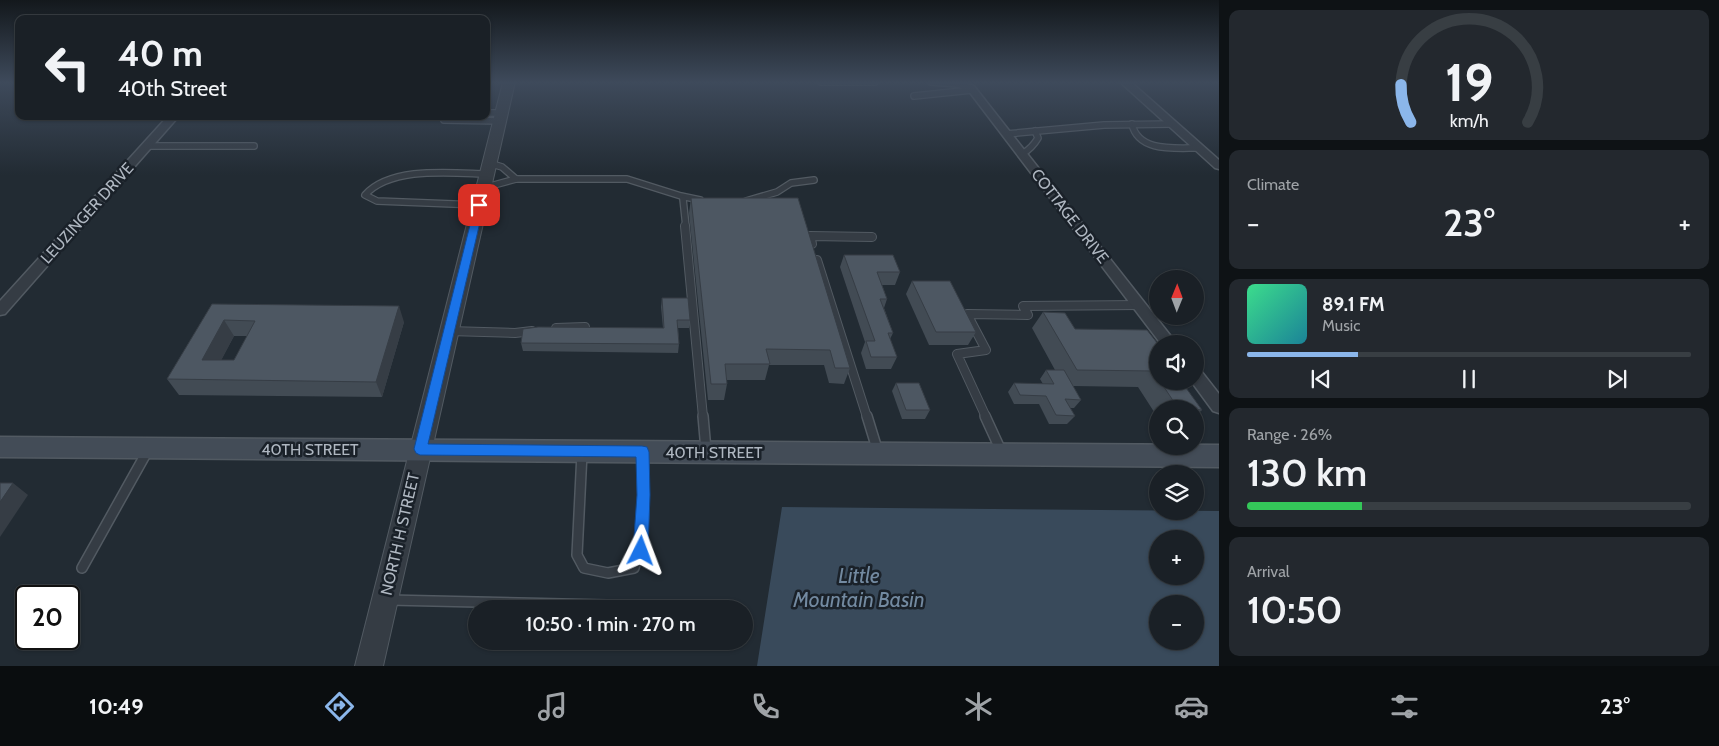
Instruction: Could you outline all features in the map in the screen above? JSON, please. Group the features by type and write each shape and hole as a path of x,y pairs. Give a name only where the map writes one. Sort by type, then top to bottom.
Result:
{"main road":[{"name":"40TH STREET","path":"0,446 1219,456"}],"street":[{"name":"COTTAGE DRIVE","path":"990,113 1163,335"},
{"path":"1159,113 1219,166"},
{"name":"NORTH H STREET","path":"369,666 486,175 496,116"},
{"name":"LEUZINGER DRIVE","path":"0,310 171,120"},
{"path":"1204,387 1219,406"}],"lane":[{"path":"1132,124 1135,134 1147,143 1159,146 1197,148"},
{"path":"1006,134 1132,124 1171,124"},
{"path":"1022,154 1035,144 1038,138 1035,131"},
{"path":"148,146 254,146"},
{"path":"486,175 502,167 516,179"},
{"path":"479,205 377,201 365,195 372,186 401,176 486,175 516,179 627,179 640,181 682,199 710,201"},
{"path":"735,202 743,202 777,192 790,183 814,180"},
{"path":"682,199 706,452"},
{"path":"872,237 810,236 878,454"},
{"path":"1003,454 957,354 986,350 967,314 1028,315 1022,306 1140,305"},
{"path":"449,331 515,333 596,328"},
{"path":"82,568 149,448"},
{"path":"582,451 577,555 584,568 608,573 634,568 641,551 644,495 642,452"},
{"path":"385,600 468,602"}],"water":[{"name":"Little Mountain Basin","path":"782,507 1149,510 1149,520 1204,520 1204,511 1219,511 1219,666 757,666"}],"building":[{"path":"691,198 798,198 850,368 835,368 830,350 766,349 770,364 725,364 727,384 711,384"},
{"path":"844,255 893,255 900,272 877,272 887,299 880,299 893,333 888,333 897,357 871,357 866,341 875,341"},
{"path":"912,281 950,281 976,332 936,332"},
{"path":"662,298 688,298 690,320 677,320 679,344 521,343 523,329 538,327 664,328"},
{"path":"212,304 399,306 376,382 167,379","holes":["224,320 255,321 234,360 202,360"]},
{"path":"1043,312 1065,313 1075,329 1147,330 1151,335 1149,335 1149,371 1077,370"},
{"path":"1046,370 1064,370 1081,400 1065,399 1075,416 1056,415 1046,396 1020,395 1014,383 1054,384"},
{"path":"896,383 919,383 930,410 906,410"},
{"path":"1166,390 1188,390 1195,400 1173,400"},
{"path":"0,483 13,483 0,502"}],"route":[{"path":"479,205 420,449 642,452 644,495 641,551"}]}
